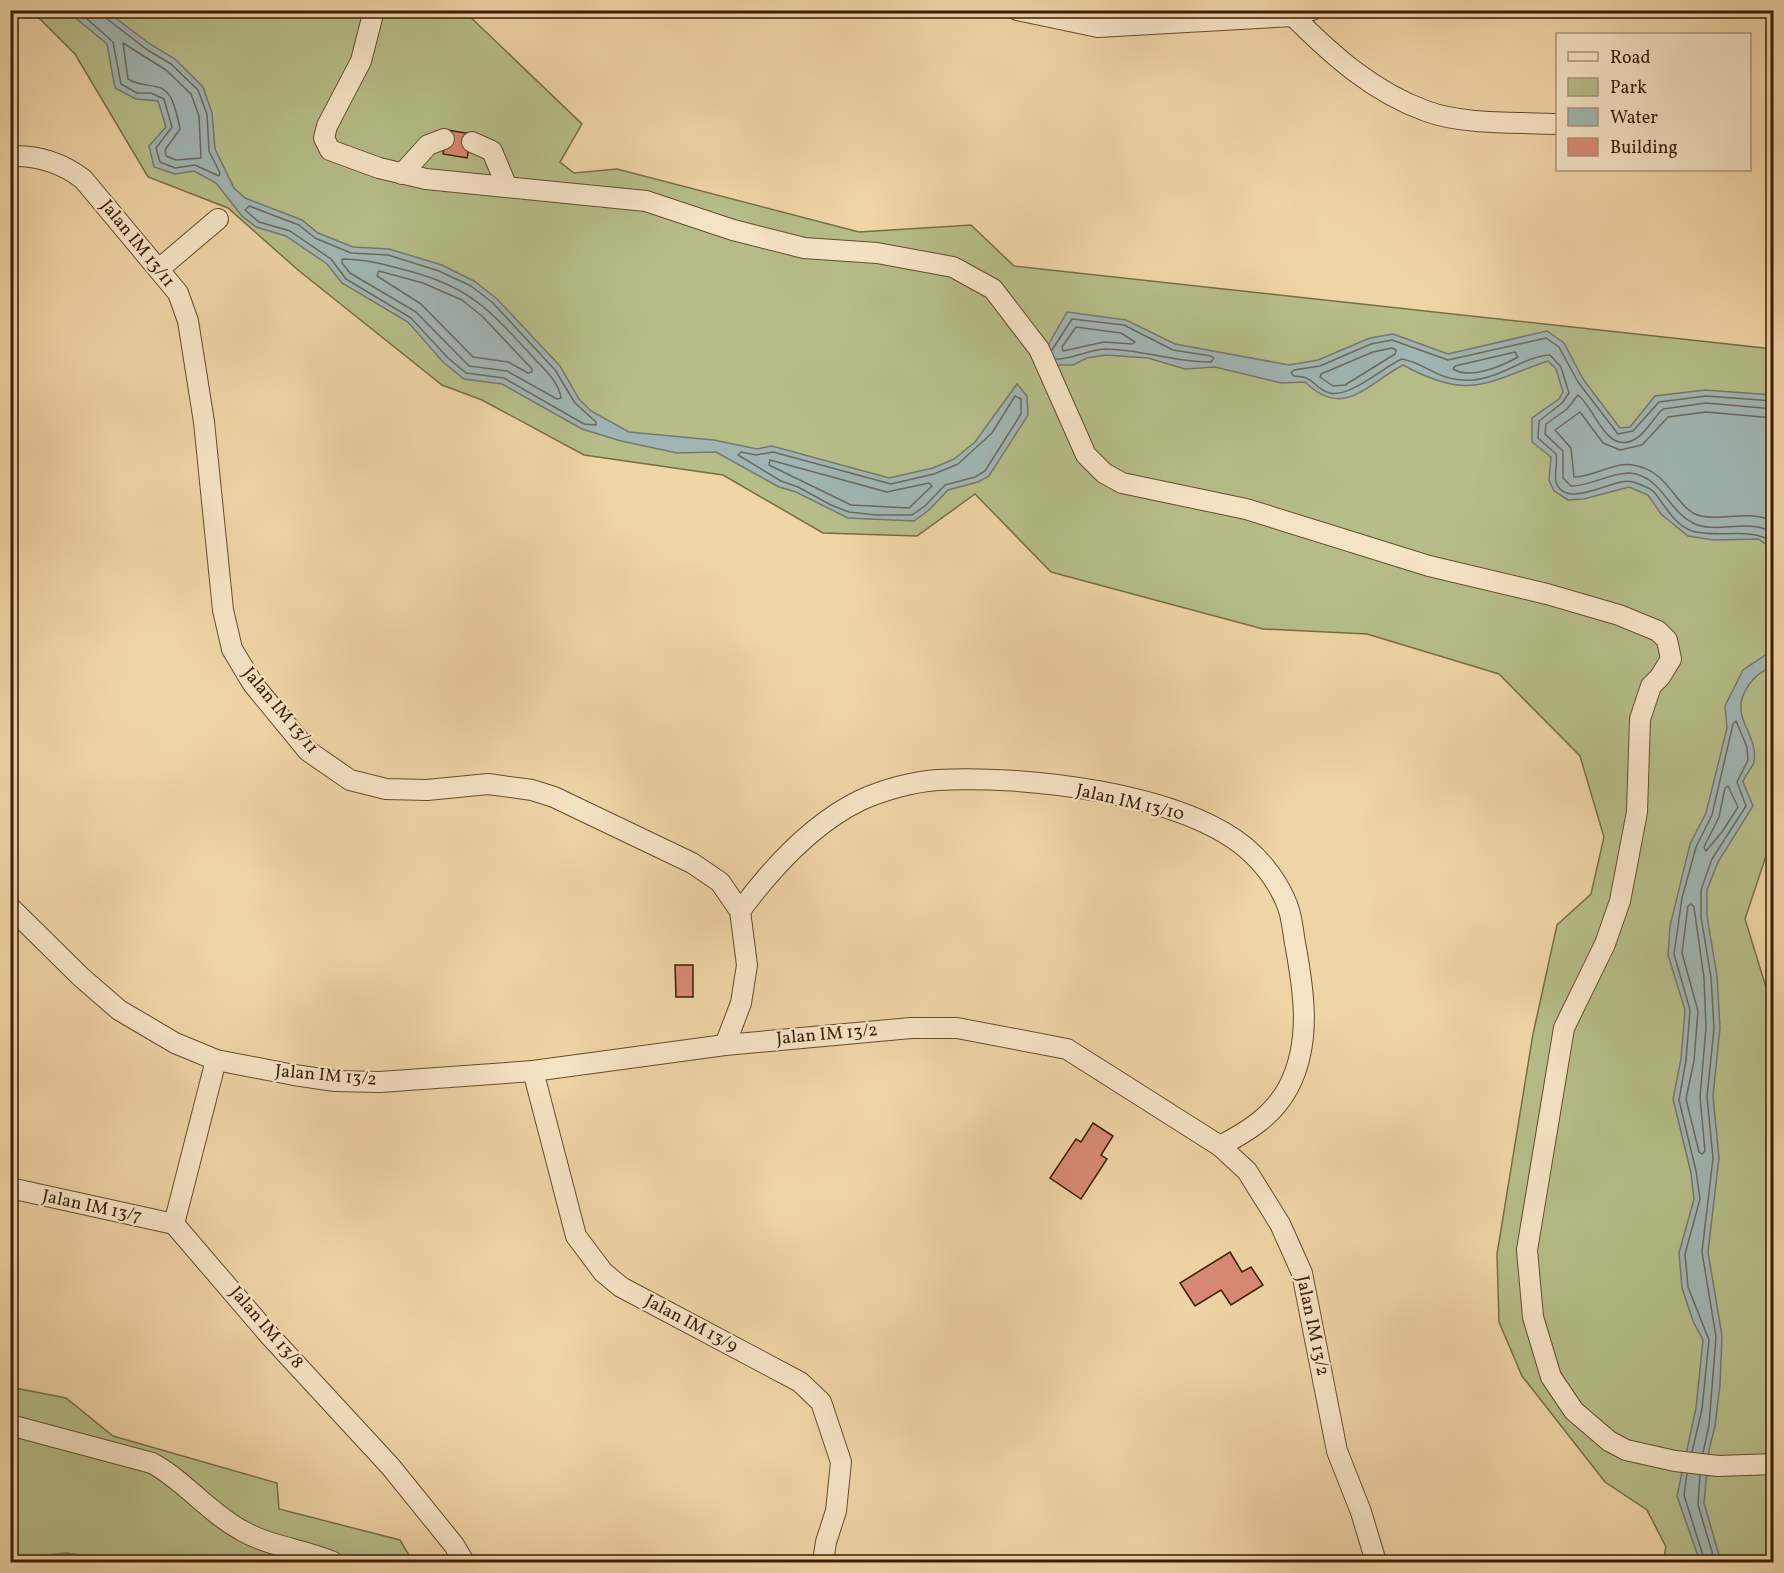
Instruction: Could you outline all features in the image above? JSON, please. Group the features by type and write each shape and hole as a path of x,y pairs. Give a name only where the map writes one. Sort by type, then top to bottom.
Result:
{"street":[{"path":"374,10 361,61 327,126 324,138 330,150 402,174 507,188 646,201 733,230 804,248 877,253 953,267 993,289 1039,349 1086,455 1104,473 1122,483 1246,509 1429,566 1547,594 1619,615 1658,631 1667,640 1671,659 1660,677 1651,686 1640,719 1637,812 1620,901 1605,944 1564,1028 1527,1250 1533,1317 1551,1377 1574,1411 1609,1441 1626,1450 1675,1461 1718,1466 1773,1464"},
{"path":"1017,10 1098,27 1293,16 1312,10"},
{"path":"1293,16 1330,53 1356,72 1384,92 1427,112 1454,117 1556,124"},
{"path":"402,174 428,145 444,139"},
{"path":"472,142 492,152 507,188"},
{"name":"Jalan IM 13/11","path":"10,156 31,155 69,168 90,187 178,293 188,321 204,422 223,610 232,649 253,684 308,751 350,780 386,789 427,790 488,784 532,790 554,797 692,863 720,882 740,911 747,964 741,1003 726,1045"},
{"path":"159,269 218,219"},
{"name":"Jalan IM 13/10","path":"740,911 762,881 800,844 860,801 891,789 934,780 1002,780 1120,797 1183,812 1246,848 1273,877 1288,908 1302,977 1304,1021 1302,1046 1288,1087 1274,1107 1251,1130 1220,1146"},
{"name":"Jalan IM 13/2","path":"10,907 81,977 119,1010 175,1043 216,1060 253,1069 335,1081 413,1080 533,1071 726,1045 911,1028 957,1028 1042,1043 1067,1050 1220,1146 1247,1171 1280,1224 1302,1273 1337,1450 1361,1512 1376,1563"},
{"path":"174,1224 216,1060"},
{"name":"Jalan IM 13/9","path":"533,1071 576,1236 603,1272 621,1287 800,1382 821,1402 841,1462 836,1511 826,1542 823,1563"},
{"name":"Jalan IM 13/7","path":"10,1188 174,1224"},
{"name":"Jalan IM 13/8","path":"174,1224 270,1336 390,1466 454,1545 464,1563"},
{"path":"10,1425 152,1463 170,1473 241,1530 268,1542 315,1555 333,1563"}],"green space":[{"path":"32,11 464,11 582,124 560,162 574,173 617,169 859,232 971,225 1014,266 1773,349 1774,832 1745,919 1774,1013 1773,1562 1663,1562 1666,1547 1647,1510 1605,1482 1522,1376 1499,1322 1497,1254 1533,1034 1557,925 1591,894 1604,837 1580,756 1499,674 1367,634 1263,629 1051,572 975,494 917,536 823,533 723,475 584,455 482,400 442,385 298,270 228,208 148,177 75,54"},
{"path":"10,1387 66,1398 113,1436 277,1483 279,1509 400,1540 413,1562 11,1562"}],"water":[{"path":"67,11 106,11 150,44 175,59 203,87 212,113 215,149 234,188 245,198 302,220 318,233 353,247 389,249 442,265 474,281 497,299 560,366 579,399 591,411 629,432 714,440 757,449 772,446 889,478 933,468 954,459 975,442 1017,384 1027,396 1028,415 989,476 978,482 948,490 929,510 914,521 848,518 796,492 779,487 716,452 677,453 621,441 582,429 502,384 464,379 443,362 408,322 342,283 327,264 286,236 256,227 242,216 216,183 194,171 175,174 154,167 149,146 166,127 158,101 136,99 115,88 107,44"},
{"path":"1067,312 1126,320 1175,344 1289,365 1318,360 1370,338 1393,334 1448,354 1547,331 1564,343 1583,379 1620,428 1630,427 1655,396 1705,390 1773,395 1773,549 1758,539 1714,540 1688,536 1661,514 1648,495 1629,487 1584,499 1568,500 1554,491 1549,480 1551,457 1532,442 1532,418 1559,399 1563,392 1556,369 1548,361 1476,385 1444,383 1403,365 1354,395 1331,398 1319,393 1305,382 1281,383 1215,367 1185,369 1148,358 1106,355 1087,358 1073,365 1049,365 1043,354"},
{"path":"1773,650 1773,667 1756,677 1742,697 1742,716 1754,751 1754,762 1743,782 1753,806 1718,862 1707,890 1707,916 1717,976 1720,1028 1713,1096 1719,1158 1708,1252 1722,1336 1720,1385 1715,1426 1709,1450 1704,1503 1721,1562 1700,1562 1677,1496 1696,1408 1703,1340 1693,1321 1682,1288 1679,1253 1694,1199 1691,1173 1673,1099 1681,1059 1685,1010 1668,955 1670,926 1690,844 1706,813 1727,728 1725,706 1743,670"},
{"path":"67,1553 124,1562 11,1562 11,1559"}],"building":[{"path":"447,130 472,134 467,158 443,154"},
{"path":"675,965 693,965 693,997 676,997"},
{"path":"1093,1123 1113,1136 1101,1155 1107,1159 1081,1199 1050,1178 1076,1139 1081,1142"},
{"path":"1230,1252 1242,1272 1251,1267 1263,1285 1231,1305 1221,1290 1195,1306 1180,1283"}]}
